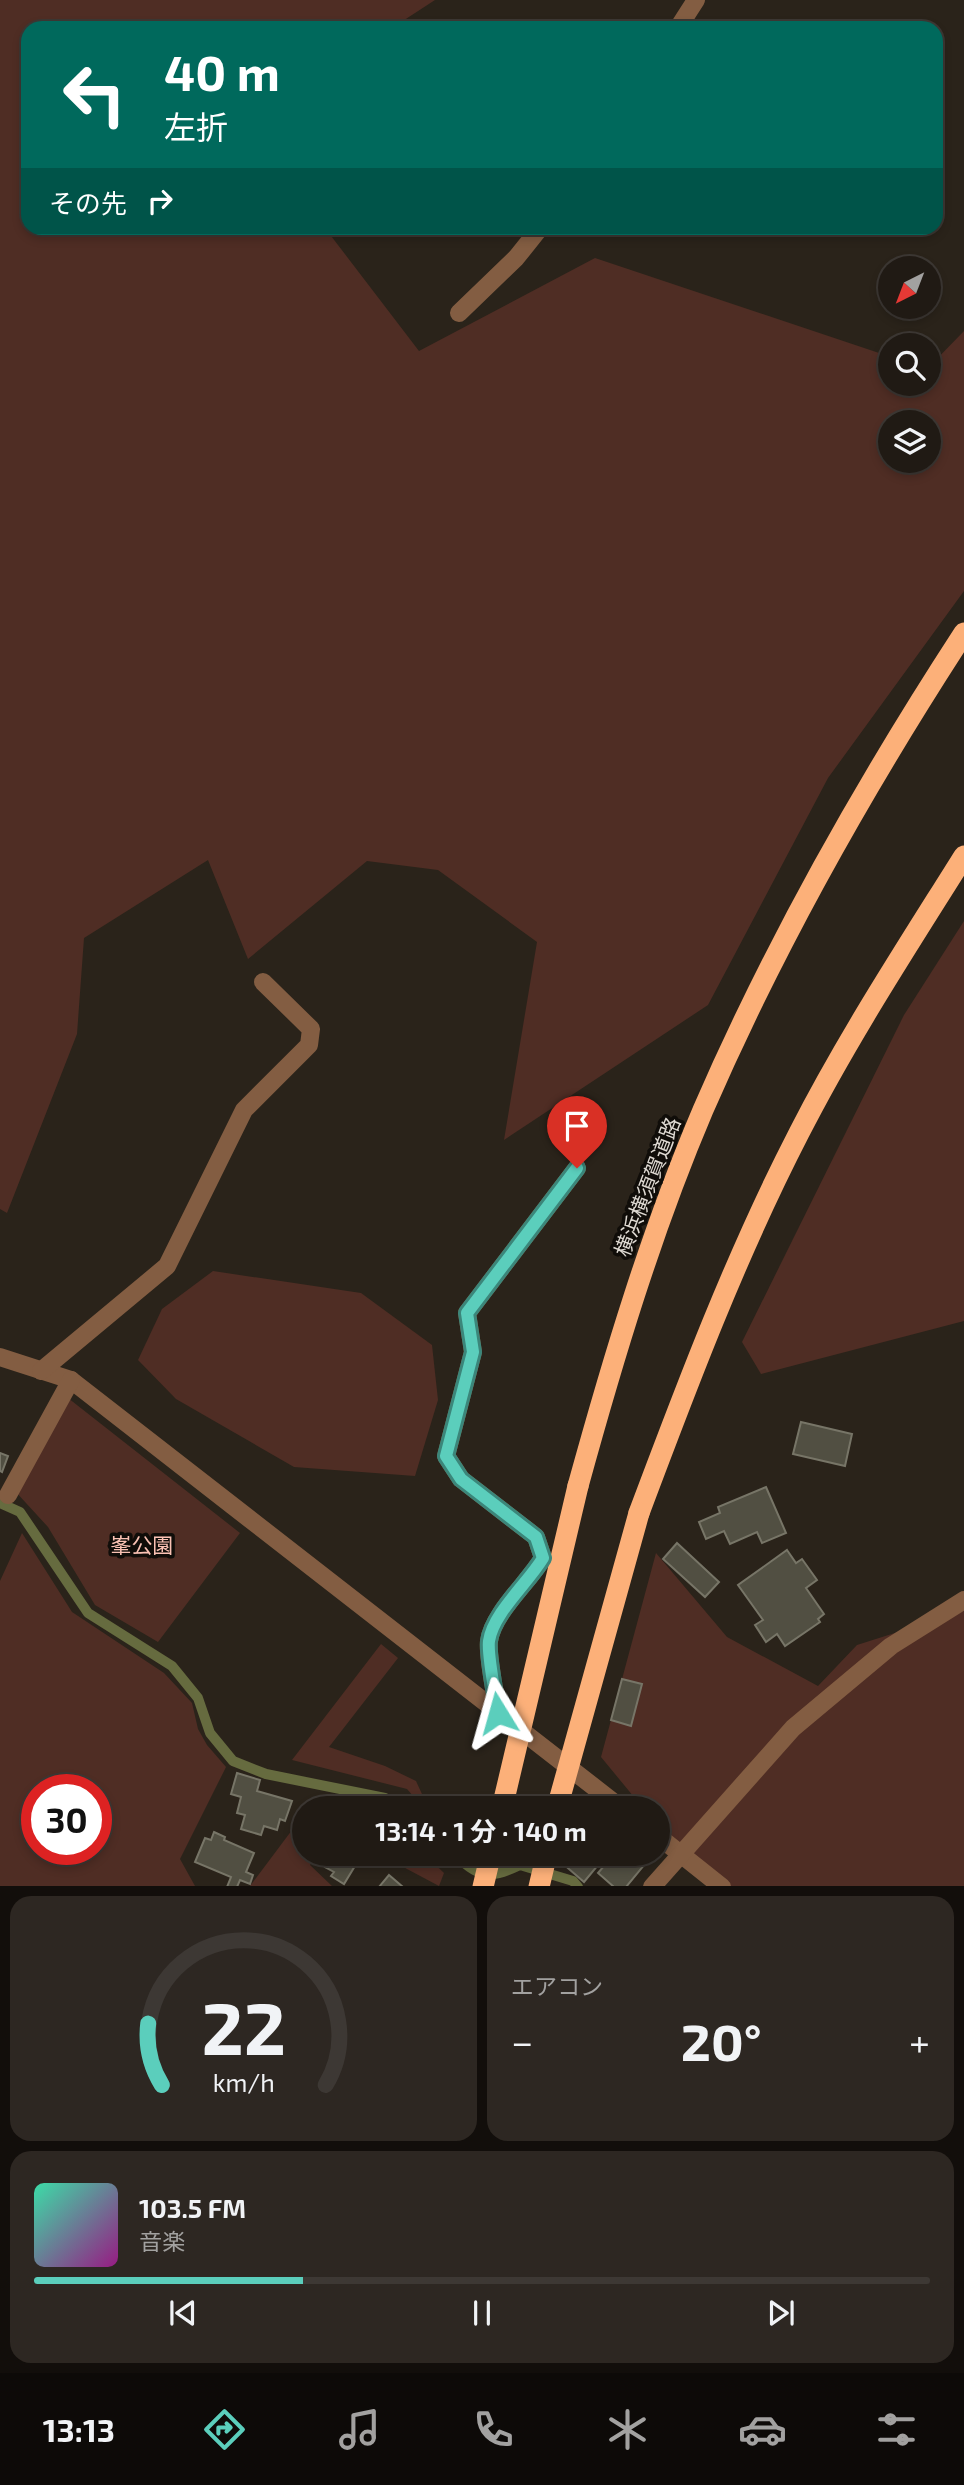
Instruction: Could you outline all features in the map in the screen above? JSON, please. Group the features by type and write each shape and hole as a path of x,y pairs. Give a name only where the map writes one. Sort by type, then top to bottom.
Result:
{"highway":[{"name":"横浜横須賀道路","path":"505,1796 602,1396 646,1259 703,1111 791,925 900,731 964,634"},
{"path":"560,1796 639,1513 727,1289 799,1133 888,976 964,856"},
{"path":"483,1886 488,1866"},
{"path":"539,1886 544,1866"}],"street":[{"path":"682,21 696,0"},
{"path":"459,313 516,258 534,235"},
{"path":"41,1371 167,1266 244,1110 309,1045 312,1029 263,982"},
{"path":"498,1713 489,1643 496,1622 543,1558 536,1537 461,1479 446,1456 473,1352 467,1313 577,1168"},
{"path":"0,1357 71,1380 442,1666 605,1796"},
{"path":"8,1495 71,1380"},
{"path":"652,1886 793,1728 891,1646 964,1600"},
{"path":"670,1845 722,1886"}],"green space":[{"path":"0,0 435,0 403,21 21,21 21,235 330,235 419,351 595,258 878,353 878,396 941,396 941,355 964,331 964,591 828,778 708,1005 504,1140 537,942 438,870 367,861 248,959 208,860 84,938 77,1034 7,1213 0,1209"},
{"path":"964,921 964,1321 761,1374 742,1342 904,1015"},
{"path":"213,1271 361,1293 432,1345 438,1400 415,1476 294,1467 176,1399 138,1360 162,1309"},
{"name":"峯公園","path":"68,1398 240,1533 158,1642 95,1605 48,1527 15,1491"},
{"path":"22,1533 72,1612 164,1673 192,1703 198,1729 207,1745 226,1767 180,1859 195,1886 0,1886 0,1581"},
{"path":"656,1553 727,1637 818,1686 857,1645 964,1611 964,1886 708,1886 670,1840 670,1796 633,1796 601,1757"},
{"path":"381,1644 398,1658 329,1747 385,1766 416,1781 423,1796 413,1796 407,1789 292,1760"},
{"path":"292,1830 292,1866 311,1866 332,1886 250,1886"},
{"path":"401,1866 437,1866 444,1873 439,1886"}],"building":[{"path":"801,1422 852,1434 845,1466 793,1454"},
{"path":"0,1453 8,1456 2,1472 0,1471"},
{"path":"766,1487 786,1533 762,1543 757,1532 730,1544 724,1531 706,1539 699,1522 720,1513 718,1507"},
{"path":"677,1543 719,1582 705,1597 663,1559"},
{"path":"787,1550 796,1563 802,1559 817,1580 806,1588 824,1614 818,1619 820,1622 785,1646 777,1634 766,1642 755,1625 763,1620 738,1585"},
{"path":"622,1679 642,1684 631,1726 611,1720"},
{"path":"237,1773 260,1780 257,1791 292,1801 285,1821 280,1819 277,1830 264,1826 261,1835 241,1829 245,1815 237,1813 241,1797 231,1794"},
{"path":"214,1832 225,1837 224,1840 254,1853 246,1872 253,1875 250,1884 240,1880 237,1886 227,1886 231,1877 195,1862 205,1838 211,1840"},
{"path":"355,1866 344,1884 331,1876 334,1872 325,1867"},
{"path":"565,1866 597,1866 584,1882"},
{"path":"604,1866 643,1866 627,1886 613,1886 598,1873"},
{"path":"389,1875 402,1886 380,1886"}],"waterway":[{"path":"0,1503 20,1512 88,1613 172,1666 198,1698 210,1733 233,1761 266,1774 375,1796"},
{"path":"468,1866 483,1874 499,1873 518,1866"},
{"path":"523,1866 573,1881 577,1886"}],"route":[{"path":"498,1713 489,1643 496,1622 543,1558 536,1537 461,1479 446,1456 473,1352 467,1313 577,1168"}]}
